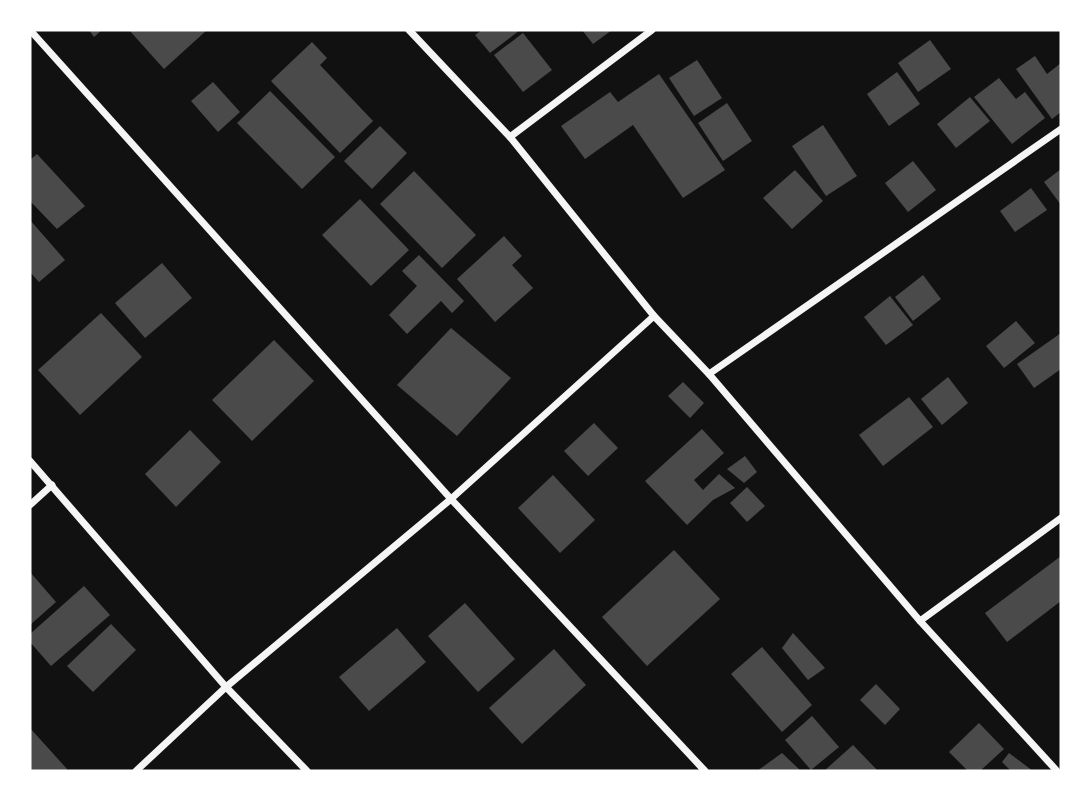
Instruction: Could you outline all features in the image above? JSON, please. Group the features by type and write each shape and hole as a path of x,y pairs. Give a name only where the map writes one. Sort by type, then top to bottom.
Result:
{"street":[{"path":"30,30 451,499 705,771"},
{"path":"409,30 510,138 654,316 709,374 920,621 1057,771"},
{"path":"510,138 652,30"},
{"path":"709,374 1061,129"},
{"path":"136,771 226,687 451,499 654,316"},
{"path":"30,461 226,687 307,771"},
{"path":"30,505 52,485"},
{"path":"920,621 1061,518"}],"building":[{"path":"89,30 102,30 94,37"},
{"path":"129,30 207,30 164,69"},
{"path":"482,30 520,30 490,53 475,35"},
{"path":"582,30 612,30 593,44"},
{"path":"523,33 552,70 523,92 494,55"},
{"path":"930,40 951,69 918,92 898,63"},
{"path":"312,42 327,58 320,65 373,121 340,153 271,81"},
{"path":"1035,56 1047,74 1061,63 1061,112 1052,119 1016,69"},
{"path":"697,60 722,98 694,116 669,78"},
{"path":"897,72 920,104 889,126 867,94"},
{"path":"659,74 725,170 683,198 633,125 585,159 561,126 610,92 618,102"},
{"path":"999,78 1016,99 1025,92 1045,118 1012,144 974,97"},
{"path":"213,82 240,112 218,132 191,101"},
{"path":"270,91 335,157 302,189 237,123"},
{"path":"970,97 990,121 956,148 937,124"},
{"path":"727,103 752,141 723,161 698,123"},
{"path":"823,125 857,176 826,196 792,146"},
{"path":"380,126 407,153 372,189 344,161"},
{"path":"37,154 85,206 57,229 30,201 30,160"},
{"path":"913,161 936,190 908,212 885,183"},
{"path":"1061,169 1061,205 1044,182"},
{"path":"795,170 823,201 792,229 763,198"},
{"path":"414,171 476,235 442,268 380,204"},
{"path":"1031,188 1047,210 1015,232 1000,211"},
{"path":"360,199 409,250 371,286 322,235"},
{"path":"30,220 65,260 39,282 30,272"},
{"path":"504,236 522,256 512,265 533,288 495,322 457,279"},
{"path":"419,255 464,301 452,313 441,301 407,334 389,315 417,286 402,271"},
{"path":"162,263 192,298 145,338 115,303"},
{"path":"923,275 941,299 913,321 895,297"},
{"path":"890,296 913,325 886,345 864,317"},
{"path":"101,313 142,357 80,415 38,370"},
{"path":"1016,321 1035,343 1004,368 986,346"},
{"path":"451,328 511,378 457,436 397,385"},
{"path":"1061,333 1061,369 1034,388 1017,364"},
{"path":"274,340 314,381 252,441 212,400"},
{"path":"948,377 968,403 942,425 921,399"},
{"path":"683,382 704,403 690,418 668,396"},
{"path":"909,397 933,427 883,466 859,435"},
{"path":"594,423 618,448 588,476 564,451"},
{"path":"702,429 724,453 694,480 703,490 719,474 735,488 713,500 687,525 645,481"},
{"path":"190,430 221,462 176,507 145,474"},
{"path":"745,456 757,472 744,483 727,469"},
{"path":"553,475 595,520 560,553 518,508"},
{"path":"747,487 765,506 747,522 730,503"},
{"path":"674,550 720,599 647,666 602,617"},
{"path":"1061,556 1061,601 1007,642 985,613"},
{"path":"30,572 56,602 30,625"},
{"path":"84,586 110,615 51,666 30,642 30,634"},
{"path":"465,603 515,659 478,692 428,636"},
{"path":"111,624 136,650 93,692 67,666"},
{"path":"397,628 426,662 369,711 339,677"},
{"path":"793,633 825,668 808,680 782,648"},
{"path":"762,647 812,705 782,732 731,674"},
{"path":"554,649 586,685 522,744 489,708"},
{"path":"876,684 900,709 885,725 860,700"},
{"path":"812,716 839,747 811,770 785,740"},
{"path":"979,723 1004,749 980,771 968,771 949,752"},
{"path":"30,728 67,769 65,771 30,771"},
{"path":"853,745 878,771 824,771"},
{"path":"782,753 801,771 757,771"},
{"path":"1009,753 1033,771 1011,771 1002,762"}]}
